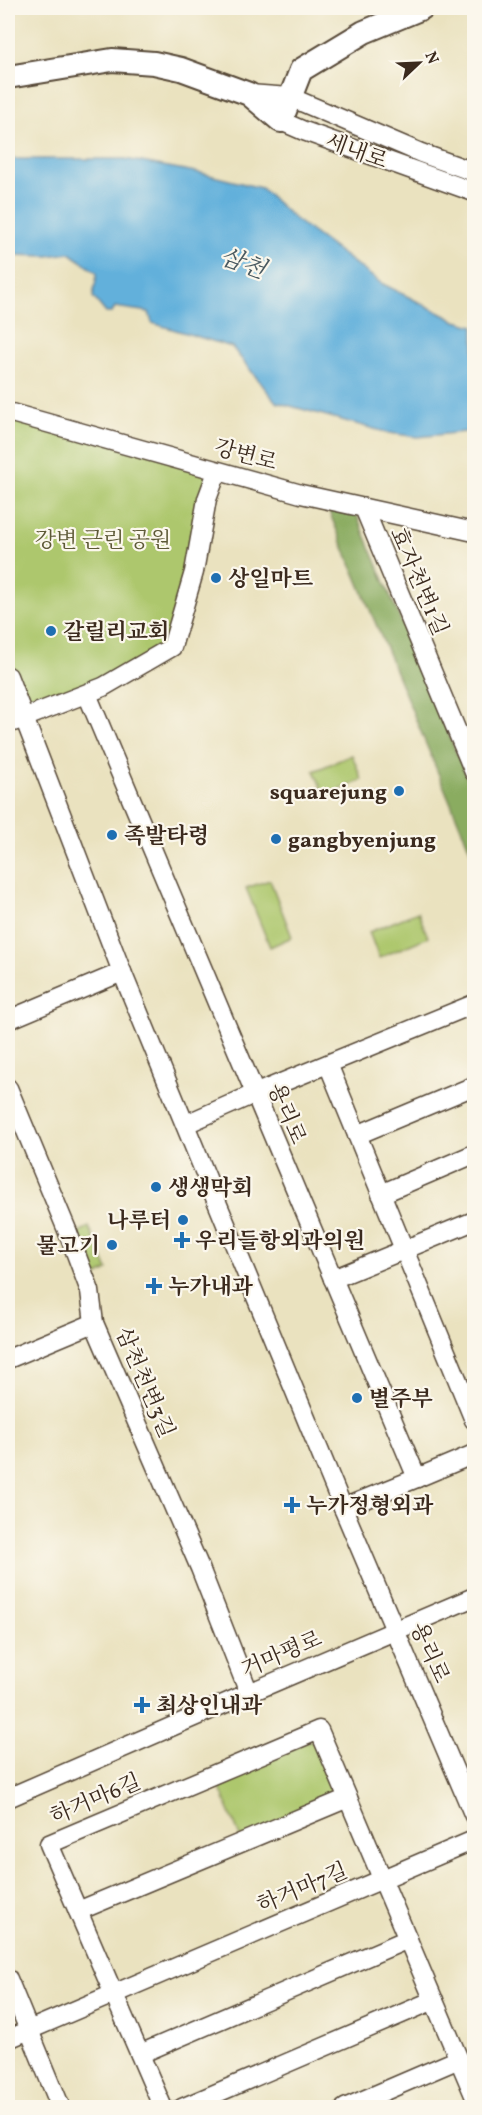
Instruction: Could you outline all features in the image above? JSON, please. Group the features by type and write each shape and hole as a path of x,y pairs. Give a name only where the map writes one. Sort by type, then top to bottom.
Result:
{"main road":[{"path":"281,121 301,70 364,32 422,8"},
{"name":"세내로","path":"8,77 112,60 154,63 181,69 249,94 281,121"}],"street":[{"name":"세내로","path":"249,94 290,97 421,153 474,172"},
{"name":"세내로","path":"281,121 474,192"},
{"name":"강변로","path":"8,412 217,472 474,532"},
{"path":"16,721 103,687 172,647 194,572 207,499 217,472"},
{"name":"효자천변1길","path":"364,508 474,772"},
{"name":"용리로","path":"8,676 16,721 186,1124 343,1508 474,1815"},
{"name":"용리로","path":"87,694 417,1478"},
{"path":"8,1020 122,972"},
{"path":"186,1124 474,1004"},
{"path":"328,1064 474,1420"},
{"path":"357,1135 474,1086"},
{"name":"삼천천변3길","path":"8,1088 90,1291 94,1323 200,1568 249,1693"},
{"path":"381,1194 474,1155"},
{"path":"333,1279 474,1221"},
{"path":"8,1359 94,1323"},
{"path":"343,1508 474,1454"},
{"name":"거마평로","path":"8,1798 474,1597"},
{"name":"하거마7길","path":"193,1782 319,1730 474,2095"},
{"name":"하거마6길","path":"162,2108 49,1844 193,1782"},
{"path":"78,1911 348,1798"},
{"path":"382,1879 474,1840"},
{"name":"하거마7길","path":"114,1993 382,1879"},
{"path":"140,2054 408,1940"},
{"path":"8,1979 61,2108"},
{"path":"8,2039 114,1993"},
{"path":"182,2108 434,2000"},
{"path":"345,2108 459,2059"}],"green space":[{"name":"강변 근린 공원","path":"8,412 217,472 172,647 24,717 8,676"},
{"path":"328,509 357,516 474,795 474,859"},
{"path":"352,755 362,780 325,796 314,771"},
{"path":"270,880 292,937 270,947 246,888"},
{"path":"418,912 428,937 379,958 369,932"},
{"path":"89,1227 108,1270 95,1277 75,1234"},
{"path":"310,1740 321,1744 338,1797 241,1839 216,1779"}],"water":[{"name":"삼천","path":"8,159 125,159 201,173 261,188 296,220 381,283 456,321 474,326 474,433 418,437 389,433 276,402 232,347 152,323 149,312 115,307 112,313 106,313 93,297 97,273 70,253 48,256 8,255"}],"place":[{"name":"상일마트","path":"216,578"},
{"name":"갈릴리교회","path":"51,631"},
{"name":"squarejung","path":"399,791"},
{"name":"족발타령","path":"112,835"},
{"name":"gangbyenjung","path":"276,839"},
{"name":"생생막회","path":"156,1187"},
{"name":"나루터","path":"183,1220"},
{"name":"우리들항외과의원","path":"182,1240"},
{"name":"물고기","path":"112,1245"},
{"name":"누가내과","path":"154,1286"},
{"name":"별주부","path":"357,1398"},
{"name":"누가정형외과","path":"292,1505"},
{"name":"최상인내과","path":"142,1705"}]}
